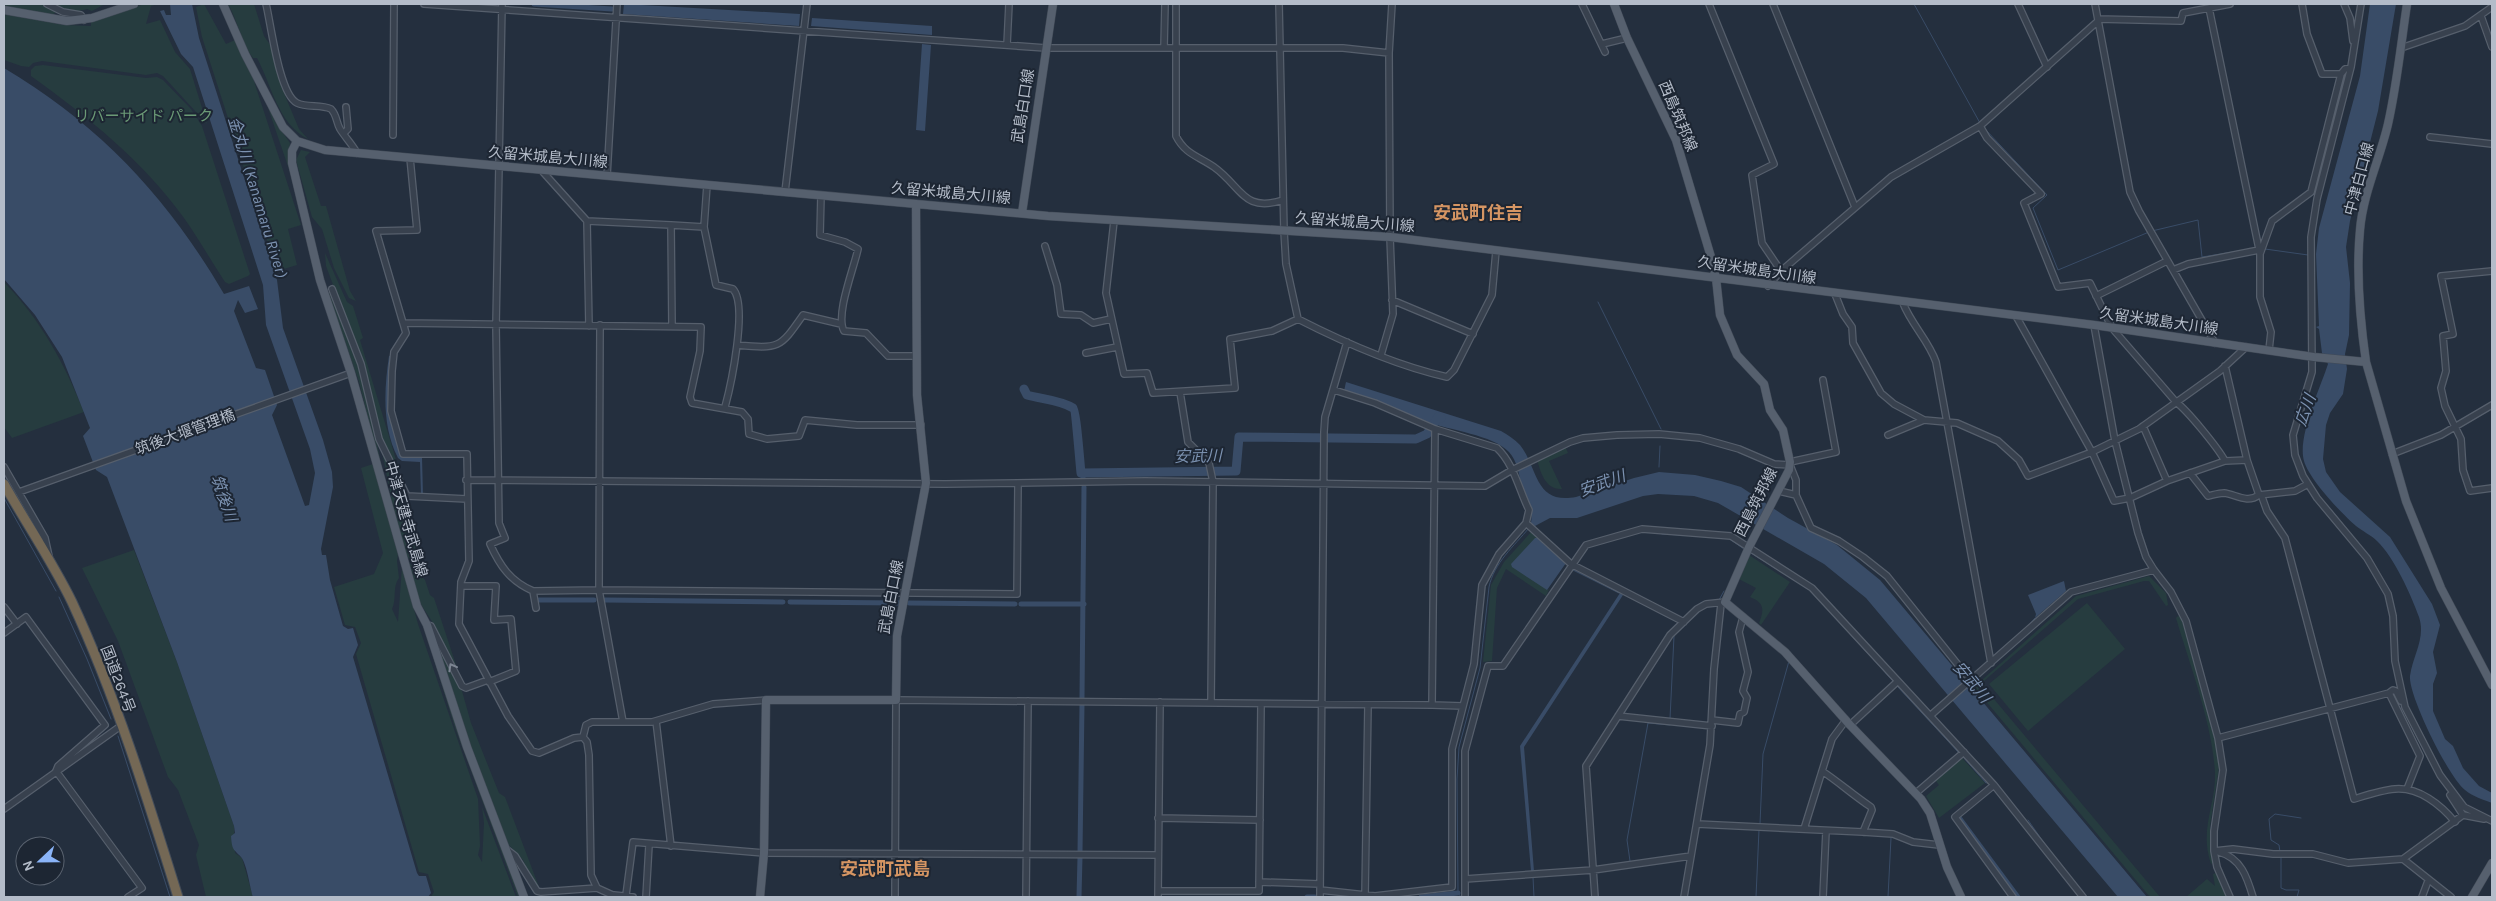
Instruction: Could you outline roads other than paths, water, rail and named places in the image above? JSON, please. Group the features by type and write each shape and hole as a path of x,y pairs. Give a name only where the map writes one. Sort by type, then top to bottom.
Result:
{"highway":[{"name":"国道264号","path":"4,484 49,559 87,636 146,791 178,897"}],"main road":[{"path":"4,10 43,19 67,21 84,20 134,4"},
{"path":"223,4 245,54 283,127 297,141"},
{"name":"武島白口線","path":"1022,213 1053,4"},
{"name":"西島筑邦線","path":"1614,4 1627,38 1676,140 1696,200 1716,278 1717,300 1727,334 1737,355 1764,384 1770,410 1783,430 1790,463 1779,491 1749,547 1723,603"},
{"name":"中津白口線","path":"2362,362 2360,229 2370,183 2388,123 2407,4"},
{"name":"久留米城島大川線","path":"297,141 325,150 543,172 1114,221 1390,237 1768,286 2094,325 2313,357 2362,362"},
{"name":"中津天建寺武島線","path":"297,141 292,151 292,163 320,280 409,580 417,606 427,624 467,748 524,895"},
{"name":"武島白口線","path":"896,700 897,636 926,483 917,395 916,204"},
{"path":"2362,362 2406,500 2441,588 2492,685"},
{"path":"1723,603 1743,616 1785,652 1848,723 1916,794 1930,813 1939,845 1961,897"},
{"path":"760,897 764,853 766,700 896,700"},
{"path":"2472,897 2492,863"}],"street":[{"path":"47,4 62,12 81,15 84,20"},
{"path":"266,4 280,71 291,99 301,105 332,109 339,128 345,132 357,154"},
{"path":"393,135 394,4"},
{"path":"424,4 502,6 616,17 1046,48 1343,48 1390,53"},
{"path":"607,176 617,4"},
{"path":"785,192 807,4"},
{"path":"1007,45 1010,4"},
{"path":"1164,48 1165,4"},
{"path":"1176,4 1176,136 1181,147 1215,168 1246,198 1261,204 1284,200"},
{"path":"1279,4 1284,231 1288,272 1298,319 1324,333 1347,342 1447,377 1454,370 1492,295 1496,251"},
{"path":"1381,355 1393,314 1390,237 1390,53 1392,4"},
{"path":"1582,4 1605,52"},
{"path":"1709,4 1774,164 1752,175 1762,244 1781,271"},
{"path":"1773,4 1855,207"},
{"path":"2018,4 2046,67"},
{"path":"2095,4 2130,192 2139,212 2215,342"},
{"path":"1768,286 1781,271 1891,177 1980,126 2098,20 2180,21 2183,14 2230,4"},
{"path":"2302,4 2305,13 2306,34 2322,74 2342,74"},
{"path":"2344,4 2350,18 2354,46"},
{"path":"2360,4 2351,67 2317,199 2311,237 2313,357 2310,385 2294,435 2295,455 2308,484 2367,558 2388,594 2393,616 2395,660 2405,707"},
{"path":"502,6 496,325 498,523 505,538 490,544 499,565 518,584 533,591 1017,594 1018,484"},
{"path":"2401,48 2458,29 2492,7"},
{"path":"2209,8 2259,252 2260,296 2271,332 2269,350"},
{"path":"2480,16 2492,47"},
{"path":"1602,44 1627,38"},
{"path":"2259,252 2272,221 2311,192 2342,74 2344,69 2351,67"},
{"path":"345,132 348,129 346,107"},
{"path":"1980,126 1987,138 2041,194 2024,203 2058,287 2090,283 2112,328 2176,402 2186,410 2225,461"},
{"path":"2430,137 2492,144"},
{"path":"410,158 417,230 376,231 406,333 394,352 391,411 403,454 467,454 469,561 461,586 459,624 476,652 488,681 508,716 535,753 574,738 583,738 587,742 589,755 590,871 593,884 597,888 615,896 626,895 633,897"},
{"path":"543,172 587,221 589,326"},
{"path":"707,185 704,227 716,286 733,289 739,303 735,365 724,407"},
{"path":"821,195 820,234 845,242 858,249 845,296 841,324 844,330 866,333 888,356 917,356"},
{"path":"587,221 704,227"},
{"path":"1114,221 1106,293 1117,347 1124,374 1147,372 1154,393 1236,388 1230,339 1272,331 1298,319"},
{"path":"671,226 672,326"},
{"path":"1045,246 1057,285 1061,314 1081,315 1092,323 1111,319"},
{"path":"2173,270 2188,264 2259,252"},
{"path":"2096,296 2167,261"},
{"path":"2492,271 2441,276 2453,334 2442,336 2446,371 2441,388 2445,406 2461,440 2464,479 2470,491 2492,488"},
{"path":"1775,277 1779,287"},
{"path":"332,289 360,364 379,439 407,496 467,499"},
{"path":"1835,294 1843,314 1852,327 1854,344 1881,393 1894,404 1924,420 1957,423 1998,441 2019,460 2028,476 2092,452 2143,426 2225,366 2246,347"},
{"path":"1392,300 1473,334"},
{"path":"1903,302 1909,317 1933,353 1991,663"},
{"path":"737,345 778,345 785,341 803,315 841,324"},
{"path":"2016,316 2092,452 2114,502 2130,498 2167,480 2225,461 2247,460"},
{"path":"404,324 701,327 700,350 690,397 692,403 724,407 742,412 748,419 749,434 767,439 799,436 805,420 857,425 921,424"},
{"path":"600,325 599,590 623,722"},
{"path":"2094,325 2114,441 2138,533 2154,570 2171,592 2186,621 2218,738 2223,770 2214,831 2214,851 2230,897"},
{"path":"1320,897 1324,432 1325,417 1347,342"},
{"path":"1086,353 1117,347"},
{"path":"2225,366 2247,460 2267,511 2285,538 2354,799 2394,789 2407,789 2444,808 2455,822"},
{"name":"筑後大堰管理橋","path":"21,491 349,374"},
{"path":"466,480 1018,484 1212,481 1323,485 1485,486 1532,459 1583,438 1659,434 1711,440 1774,464 1790,463 1836,452 1832,418 1823,380"},
{"path":"1259,882 1320,887 1365,896 1452,887 1452,749 1474,664 1482,585 1499,554 1526,523 1529,510 1513,469 1497,448 1435,429 1374,402 1334,390"},
{"path":"1180,392 1183,424 1188,442 1209,463 1212,481 1211,703"},
{"path":"2392,454 2423,443 2492,406"},
{"path":"1888,435 1924,420"},
{"path":"2143,426 2167,480"},
{"path":"1432,704 1435,429"},
{"path":"1790,463 1796,480 1796,495 1811,528 1839,541 1887,576 1970,682"},
{"path":"4,467 21,491 45,538 49,559"},
{"path":"2190,473 2208,496 2225,493 2235,498 2255,498 2295,491 2308,484"},
{"path":"1779,491 1796,495"},
{"path":"1526,523 1571,564 1684,622"},
{"path":"1465,897 1465,751 1488,666 1503,666 1571,564 1586,545 1642,528 1726,534 1812,588 1994,785 2083,897"},
{"path":"1931,715 2071,592 2154,570"},
{"path":"427,624 431,626 462,686 466,688 516,670 511,619 494,620 496,586 461,586"},
{"path":"533,591 536,608"},
{"path":"1595,897 1586,766 1670,635 1706,604 1723,603 1714,669 1712,723 1684,897"},
{"path":"4,606 17,624"},
{"path":"1618,716 1712,723 1738,723 1740,714 1744,712 1747,698 1743,691 1748,672 1739,632 1743,616"},
{"path":"4,633 26,617 105,725 58,766 56,771"},
{"path":"1804,829 1832,739 1898,681"},
{"path":"2218,738 2329,710 2389,693 2393,690 2396,691 2449,788 2464,807 2489,820"},
{"path":"2389,693 2420,756 2407,789"},
{"path":"583,738 588,723 656,721 713,704 766,700"},
{"path":"895,897 896,700 1321,705 1432,704 1463,706"},
{"path":"1026,897 1028,701"},
{"path":"1160,702 1158,894 1259,890 1261,704"},
{"path":"1365,896 1368,705"},
{"path":"656,721 671,846"},
{"path":"4,809 122,725"},
{"path":"1916,794 1964,752"},
{"path":"56,771 142,888 128,897"},
{"path":"1822,771 1847,787 1853,795 1870,807 1872,810 1864,832"},
{"path":"1994,785 1955,817 2013,897"},
{"path":"2449,788 2453,800 2463,815 2481,820 2489,820"},
{"path":"2214,851 2233,849 2273,854 2313,854 2348,863 2403,860 2463,815"},
{"path":"1158,818 1260,820"},
{"path":"1697,824 1893,834 1913,842 1939,845"},
{"path":"1823,897 1826,831"},
{"path":"626,895 633,842 649,845 764,853 1158,855"},
{"path":"646,897 649,845"},
{"path":"506,848 515,856 536,891 597,888"},
{"path":"2214,851 2230,855 2243,868 2253,897"},
{"path":"1465,879 1593,870 1691,856"},
{"path":"2403,860 2451,897"},
{"path":"2422,897 2428,881"}],"water":[{"name":"筑後川","path":"170,4 192,4 199,38 277,280 283,328 323,440 332,472 333,487 321,549 322,555 326,555 330,580 343,626 348,629 353,628 358,645 353,657 417,873 419,876 426,876 431,893 428,897 253,897 243,860 233,847 231,836 235,833 234,826 177,662 107,477 96,470 83,436 90,428 62,357 35,315 4,279 4,68 39,90 71,114 129,166 179,226 224,294 249,286 258,309 245,313 238,300 234,311 256,368 265,370 277,405 272,415 305,506 309,505 315,473 310,449 266,325 263,285 193,67 181,54 160,11 164,10 166,15 171,15"},
{"path":"624,4 800,14 799,26 623,14"},
{"path":"2370,4 2396,4 2378,111 2350,221 2346,247 2350,283 2349,335 2345,354 2347,369 2343,394 2330,413 2326,425 2323,459 2326,472 2340,492 2390,537 2432,604 2440,625 2433,652 2437,673 2433,684 2433,711 2445,739 2453,746 2463,768 2479,786 2492,793 2492,803 2471,794 2458,782 2440,754 2422,717 2411,686 2410,676 2420,639 2421,625 2396,566 2377,541 2356,526 2326,495 2312,477 2304,461 2304,439 2307,426 2328,364 2322,353 2319,329 2316,327 2319,326 2316,254 2319,228 2360,76"},
{"path":"812,18 932,26 932,35 811,26"},
{"path":"922,44 931,45 925,131 916,130"},
{"path":"392,355 388,410 400,454 403,457 422,457 423,496 421,495 420,462 402,461 398,458 389,434 385,395 389,356"},
{"path":"1346,382 1501,431 1520,445 1539,482 1552,495 1562,498 1576,497 1659,472 1695,475 1741,487 1788,518 1837,545 1880,580 2147,897 2118,897 1866,598 1824,564 1718,503 1694,496 1658,494 1643,496 1577,518 1550,518 1535,526 1531,523 1530,508 1522,489 1516,463 1509,452 1502,446 1482,437 1427,422 1344,391"},
{"path":"1535,538 1539,538 1566,563 1547,590 1512,567 1511,564"},
{"path":"2064,581 2066,591 2035,618 2036,614 2028,595"},
{"path":"1620,593 1623,595 1524,747 1534,871 1531,871 1520,746"},
{"path":"1961,816 2021,897 2017,897 1958,818"}],"waterway":[{"path":"534,4 612,9"},
{"path":"1914,4 1980,123"},
{"path":"1984,128 2047,195 2033,208 2058,270 2149,232"},
{"path":"2152,231 2198,220 2202,257 2239,251"},
{"path":"2265,249 2308,255"},
{"path":"1598,302 1661,429"},
{"name":"安武川","path":"1024,389 1027,395 1057,401 1073,408 1077,427 1081,473 1236,471 1239,437 1416,439 1427,434 1438,417 1441,418"},
{"path":"1659,467 1660,446"},
{"name":"安武川","path":"1083,473 1083,480"},
{"path":"1082,698 1084,487"},
{"path":"4,498 56,591"},
{"path":"1461,897 1458,893 1457,779 1459,747 1480,668 1489,587 1495,570 1505,555 1529,528"},
{"path":"1662,534 1699,536"},
{"path":"1728,538 1744,549"},
{"path":"1751,553 1810,590 1893,681"},
{"path":"1573,570 1619,593"},
{"path":"1719,600 1724,591"},
{"path":"59,597 111,719"},
{"path":"539,600 594,600"},
{"path":"605,600 783,602"},
{"path":"790,602 900,603"},
{"path":"1696,607 1702,602"},
{"path":"909,603 1015,604"},
{"path":"1021,604 1084,604"},
{"path":"1979,677 2061,605"},
{"path":"2029,625 2035,618"},
{"path":"1670,719 1674,636"},
{"path":"1760,824 1763,754 1789,661"},
{"path":"1897,686 1959,753"},
{"path":"1080,852 1082,704"},
{"path":"1630,861 1627,840 1648,723 1670,725"},
{"path":"118,736 170,897"},
{"path":"1963,757 1986,783"},
{"path":"2280,852 2279,845 2271,840 2269,819 2275,814 2301,818"},
{"path":"2028,820 2049,850"},
{"path":"1756,897 1759,830"},
{"path":"1888,897 1891,838"},
{"path":"2281,856 2281,888 2299,890 2297,897"},
{"path":"1079,897 1080,857"},
{"path":"1533,877 1534,897"},
{"path":"1421,897 1458,893"},
{"path":"1307,897 1315,897"}],"district":[{"name":"安武町住吉","path":"1478,213"},
{"name":"安武町武島","path":"885,869"}],"park label":[{"name":"リバーサイド パーク","path":"144,116"}],"water label":[{"name":"金丸川 (Kanamaru River)","path":"258,197"},
{"name":"広川","path":"2305,410"}]}
